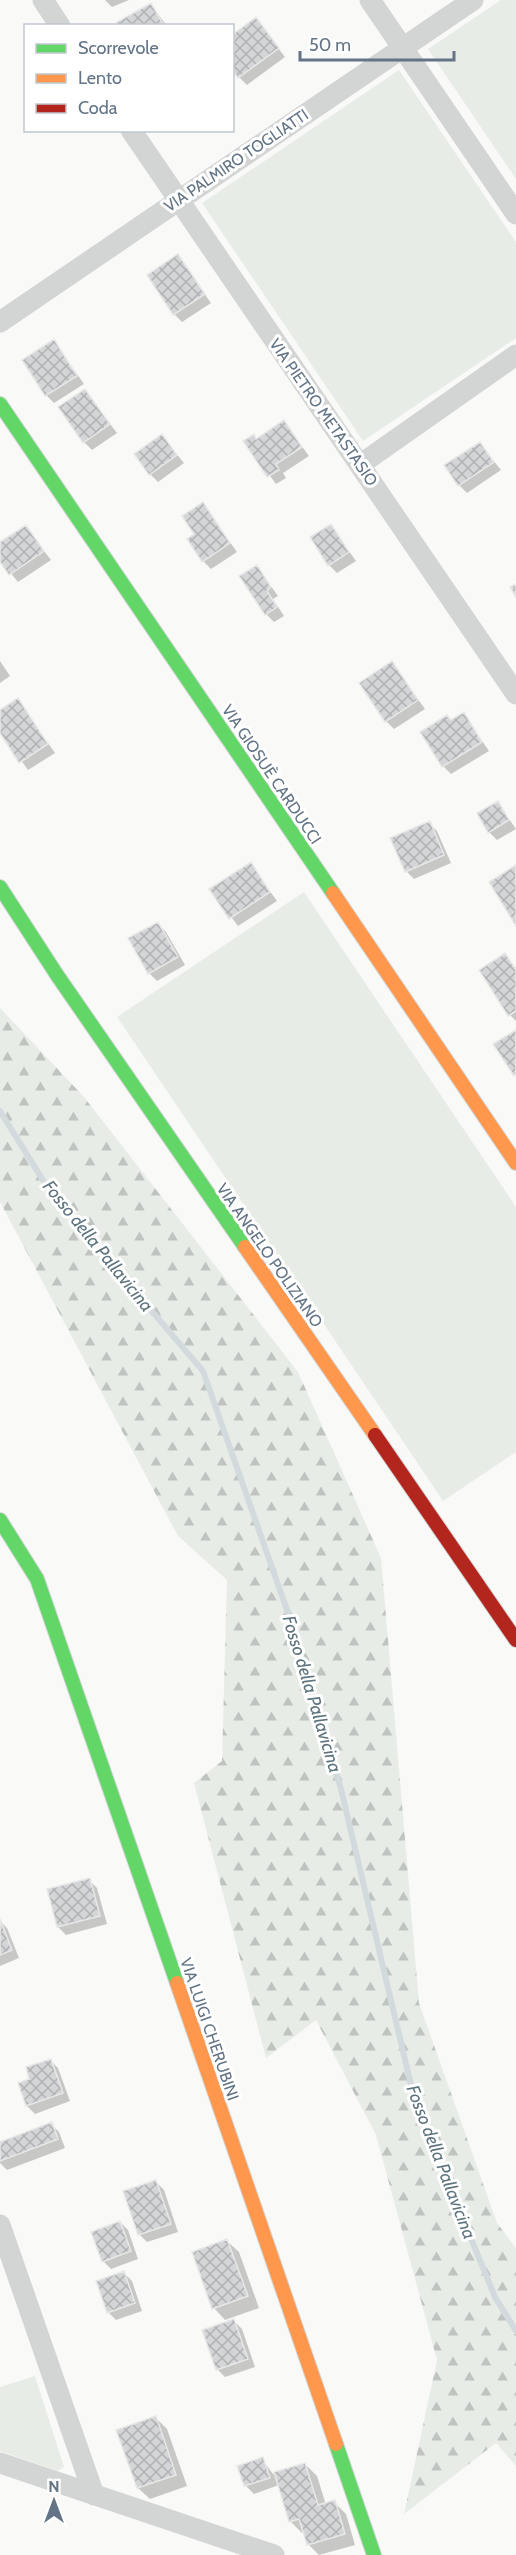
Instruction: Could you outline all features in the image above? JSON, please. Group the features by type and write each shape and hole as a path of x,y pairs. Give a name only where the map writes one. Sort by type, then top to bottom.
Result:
{"street":[{"path":"43,0 59,24"},
{"path":"370,0 516,214"},
{"name":"VIA PALMIRO TOGLIATTI","path":"0,322 473,0"},
{"name":"VIA PIETRO METASTASIO","path":"132,132 516,694"},
{"path":"361,464 516,355"},
{"name":"VIA GIOSUÈ CARDUCCI","path":"0,404 514,1156"},
{"name":"VIA ANGELO POLIZIANO","path":"0,887 64,985 516,1640"},
{"name":"VIA LUIGI CHERUBINI","path":"0,1520 37,1579 374,2555"},
{"path":"0,2225 94,2495"},
{"path":"0,2463 274,2555"}],"green space":[{"path":"501,0 516,0 516,179 428,49"},
{"path":"399,70 516,242 516,338 363,441 202,203"},
{"path":"304,892 516,1207 516,1452 443,1501 117,1017"},
{"path":"0,1008 84,1097 298,1372 381,1558 419,2003 497,2223 516,2248 516,2466 496,2443 404,2514 437,2360 376,2135 316,2020 266,2058 194,1783 222,1761 227,1580 178,1536 0,1202"},
{"path":"35,2376 64,2467 58,2471 0,2451 0,2387"}],"building":[{"path":"151,3 163,24 118,24 117,22"},
{"path":"256,17 279,48 238,78 234,73 234,34"},
{"path":"178,254 205,294 173,315 147,275"},
{"path":"54,339 77,376 45,396 22,360"},
{"path":"85,389 110,424 83,443 58,407"},
{"path":"284,420 302,447 276,464 279,470 267,477 243,441 254,434 256,439"},
{"path":"162,434 177,455 149,475 134,454"},
{"path":"480,442 494,462 458,486 444,465"},
{"path":"203,502 230,543 202,562 187,539 194,534 182,516"},
{"path":"331,524 349,552 328,566 310,537"},
{"path":"26,525 44,551 9,575 0,562 0,542"},
{"path":"257,565 271,587 267,591 277,607 265,615 239,576"},
{"path":"516,584 516,597 510,587"},
{"path":"392,661 418,700 385,722 359,683"},
{"path":"18,698 48,744 19,763 0,733 0,710"},
{"path":"464,712 482,742 442,767 420,732 447,715 451,720"},
{"path":"498,801 509,820 488,833 477,813"},
{"path":"430,821 444,855 405,872 390,838"},
{"path":"251,862 270,892 229,919 209,889"},
{"path":"516,865 516,926 489,882"},
{"path":"158,922 178,957 148,974 128,938"},
{"path":"505,953 516,970 516,1011 508,1016 479,970"},
{"path":"516,1030 516,1074 514,1076 493,1044"},
{"path":"90,1878 100,1916 57,1927 47,1889"},
{"path":"0,1919 12,1950 0,1955"},
{"path":"51,2059 63,2093 26,2106 18,2083 29,2079 26,2067"},
{"path":"52,2122 58,2139 0,2161 0,2142"},
{"path":"156,2180 171,2224 138,2235 123,2191"},
{"path":"120,2221 131,2251 102,2262 91,2232"},
{"path":"227,2239 248,2296 212,2309 192,2252"},
{"path":"124,2271 135,2303 107,2313 96,2281"},
{"path":"234,2319 248,2359 216,2370 202,2330"},
{"path":"156,2416 176,2475 137,2488 116,2430"},
{"path":"263,2457 270,2478 244,2486 237,2466"},
{"path":"305,2463 318,2505 335,2500 345,2534 307,2545 299,2519 289,2522 274,2472"}],"waterway":[{"name":"Fosso della Pallavicina","path":"0,1111 51,1193 203,1371 288,1613 341,1789 415,2102 495,2297 516,2331"}],"traffic: fast":[{"path":"0,404 333,893"},
{"path":"0,887 57,975 245,1247"},
{"path":"0,1520 37,1579 177,1983"},
{"path":"336,2444 374,2555"}],"traffic: slow":[{"path":"333,893 516,1163"},
{"path":"245,1247 375,1435"},
{"path":"177,1983 336,2444"}],"traffic: jam":[{"path":"375,1435 516,1640"}]}
